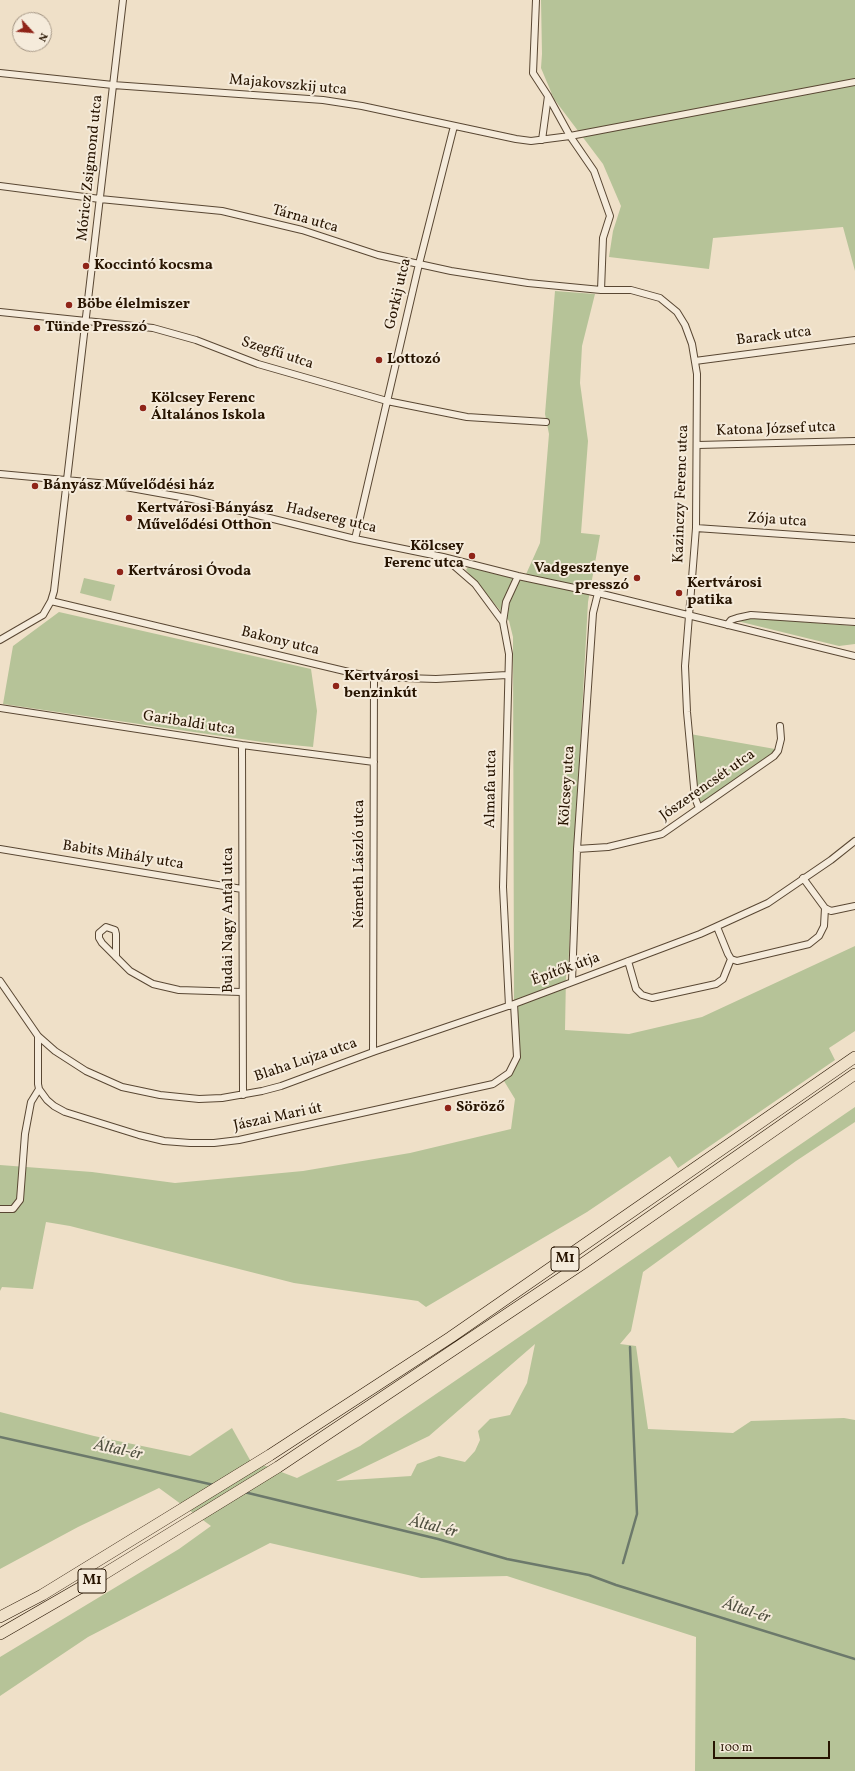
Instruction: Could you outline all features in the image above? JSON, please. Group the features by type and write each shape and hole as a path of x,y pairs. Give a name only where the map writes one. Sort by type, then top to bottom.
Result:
{"highway":[{"name":"M1","path":"0,1617 42,1595 270,1455 451,1337 855,1057"},
{"name":"M1","path":"0,1634 183,1526 278,1467 585,1262 855,1074"}],"street":[{"name":"Móricz Zsigmond utca","path":"51,601 68,480 123,0"},
{"path":"536,0 533,73 548,96 570,136 594,171 610,216 603,238 600,290"},
{"name":"Majakovszkij utca","path":"0,73 113,85 323,100 362,106 516,140 542,140 570,136 855,82"},
{"path":"542,140 548,96"},
{"name":"Gorkij utca","path":"356,539 387,401 454,126"},
{"name":"Tárna utca","path":"0,186 100,199 222,211 302,230 378,255 420,264 499,280 600,290"},
{"name":"Kazinczy Ferenc utca","path":"600,290 631,290 660,298 677,312 685,325 696,361 698,445 696,528 685,666 687,712 695,798 699,808"},
{"name":"Szegfű utca","path":"0,312 160,330 196,340 258,364 387,401 467,417 546,422"},
{"name":"Barack utca","path":"696,361 855,340"},
{"name":"Katona József utca","path":"698,445 855,441"},
{"name":"Hadsereg utca","path":"0,474 109,484 192,499 356,539 598,593 690,617 855,656"},
{"name":"Zója utca","path":"696,528 855,539"},
{"name":"Hadsereg utca","path":"442,557 475,584 502,622"},
{"name":"Almafa utca","path":"511,1005 503,886 507,675 509,654 502,622 506,602 518,576"},
{"name":"Kölcsey utca","path":"572,981 577,849 592,613 598,593"},
{"path":"0,642 43,615 51,601"},
{"name":"Bakony utca","path":"51,601 374,677 436,679 507,675"},
{"path":"727,625 731,620 751,615 855,622"},
{"name":"Németh László utca","path":"373,1052 374,677"},
{"name":"Garibaldi utca","path":"0,708 242,745 374,762"},
{"name":"Jószerencsét utca","path":"577,849 608,847 662,834 774,756 778,752 781,739 780,726"},
{"name":"Budai Nagy Antal utca","path":"242,745 241,992 243,1095"},
{"name":"Építők útja","path":"511,1005 717,927 768,902 855,841"},
{"name":"Babits Mihály utca","path":"0,849 242,889"},
{"path":"804,878 824,908 831,911 855,906"},
{"path":"731,959 738,961 809,944 819,936 824,926 824,908"},
{"path":"116,957 116,934 114,930 106,927 99,933 99,938 116,957 141,978 167,988 179,990 241,992"},
{"path":"628,961 636,989 642,995 652,998 716,984 723,979 731,959 717,927"},
{"name":"Blaha Lujza utca","path":"0,981 38,1036 70,1062 102,1079 122,1087 160,1096 179,1098 222,1098 243,1095 281,1086 373,1052 511,1005"},
{"name":"Jászai Mari út","path":"39,1089 47,1100 65,1112 139,1136 164,1141 190,1143 239,1140 493,1084 509,1073 517,1057 511,1005"},
{"path":"0,1209 13,1209 20,1200 25,1134 31,1102 39,1089 37,1069 38,1036"}],"green space":[{"path":"541,0 855,0 855,271 843,227 713,238 709,269 609,257 613,231 621,206 603,164 554,99 541,68"},
{"path":"555,291 595,294 582,346 580,383 588,441 581,533 600,535 588,602 568,969 566,976 565,1030 629,1034 702,1017 855,946 855,1031 829,1048 835,1060 678,1168 670,1156 587,1212 426,1307 418,1301 294,1283 70,1226 46,1222 33,1289 2,1287 0,1291 0,1165 92,1172 175,1183 303,1171 410,1153 511,1129 515,1099 504,1081 511,1074 520,1052 514,1000 513,637 509,621 466,570 468,567 523,581 540,543 549,434 545,414"},
{"path":"84,578 115,585 111,601 80,593"},
{"path":"59,612 311,669 317,711 313,747 262,742 3,704 13,646"},
{"path":"751,618 855,626 855,644 839,646 733,620"},
{"path":"690,734 775,749 775,751 700,804 696,795"},
{"path":"855,1107 855,1122 796,1161 643,1272 631,1331 620,1344 636,1346 648,1429 733,1433 751,1421 844,1418 855,1420 855,1771 695,1771 696,1637 507,1576 421,1578 270,1543 88,1637 0,1696 0,1657 179,1549 211,1526 159,1488 78,1527 0,1569 0,1412 94,1436 190,1456 232,1428 250,1460 297,1478 360,1446","holes":["535,1344 527,1383 510,1415 490,1419 478,1431 480,1440 475,1451 465,1462 439,1456 417,1464 411,1476 336,1481 429,1436"]}],"waterway":[{"path":"623,1563 637,1514 630,1347"},
{"name":"Által-ér","path":"0,1437 214,1485"},
{"name":"Által-ér","path":"244,1492 438,1539 507,1559 589,1575 616,1585 855,1659"}],"place":[{"name":"Koccintó kocsma","path":"86,266"},
{"name":"Böbe élelmiszer","path":"69,305"},
{"name":"Tünde Presszó","path":"37,328"},
{"name":"Lottozó","path":"379,360"},
{"name":"Kölcsey Ferenc Általános Iskola","path":"143,408"},
{"name":"Bányász Művelődési ház","path":"35,486"},
{"name":"Kertvárosi Bányász Művelődési Otthon","path":"129,518"},
{"name":"Kölcsey Ferenc utca","path":"472,556"},
{"name":"Kertvárosi Óvoda","path":"120,572"},
{"name":"Vadgesztenye presszó","path":"637,578"},
{"name":"Kertvárosi patika","path":"679,593"},
{"name":"Kertvárosi benzinkút","path":"336,686"},
{"name":"Söröző","path":"448,1108"}]}
